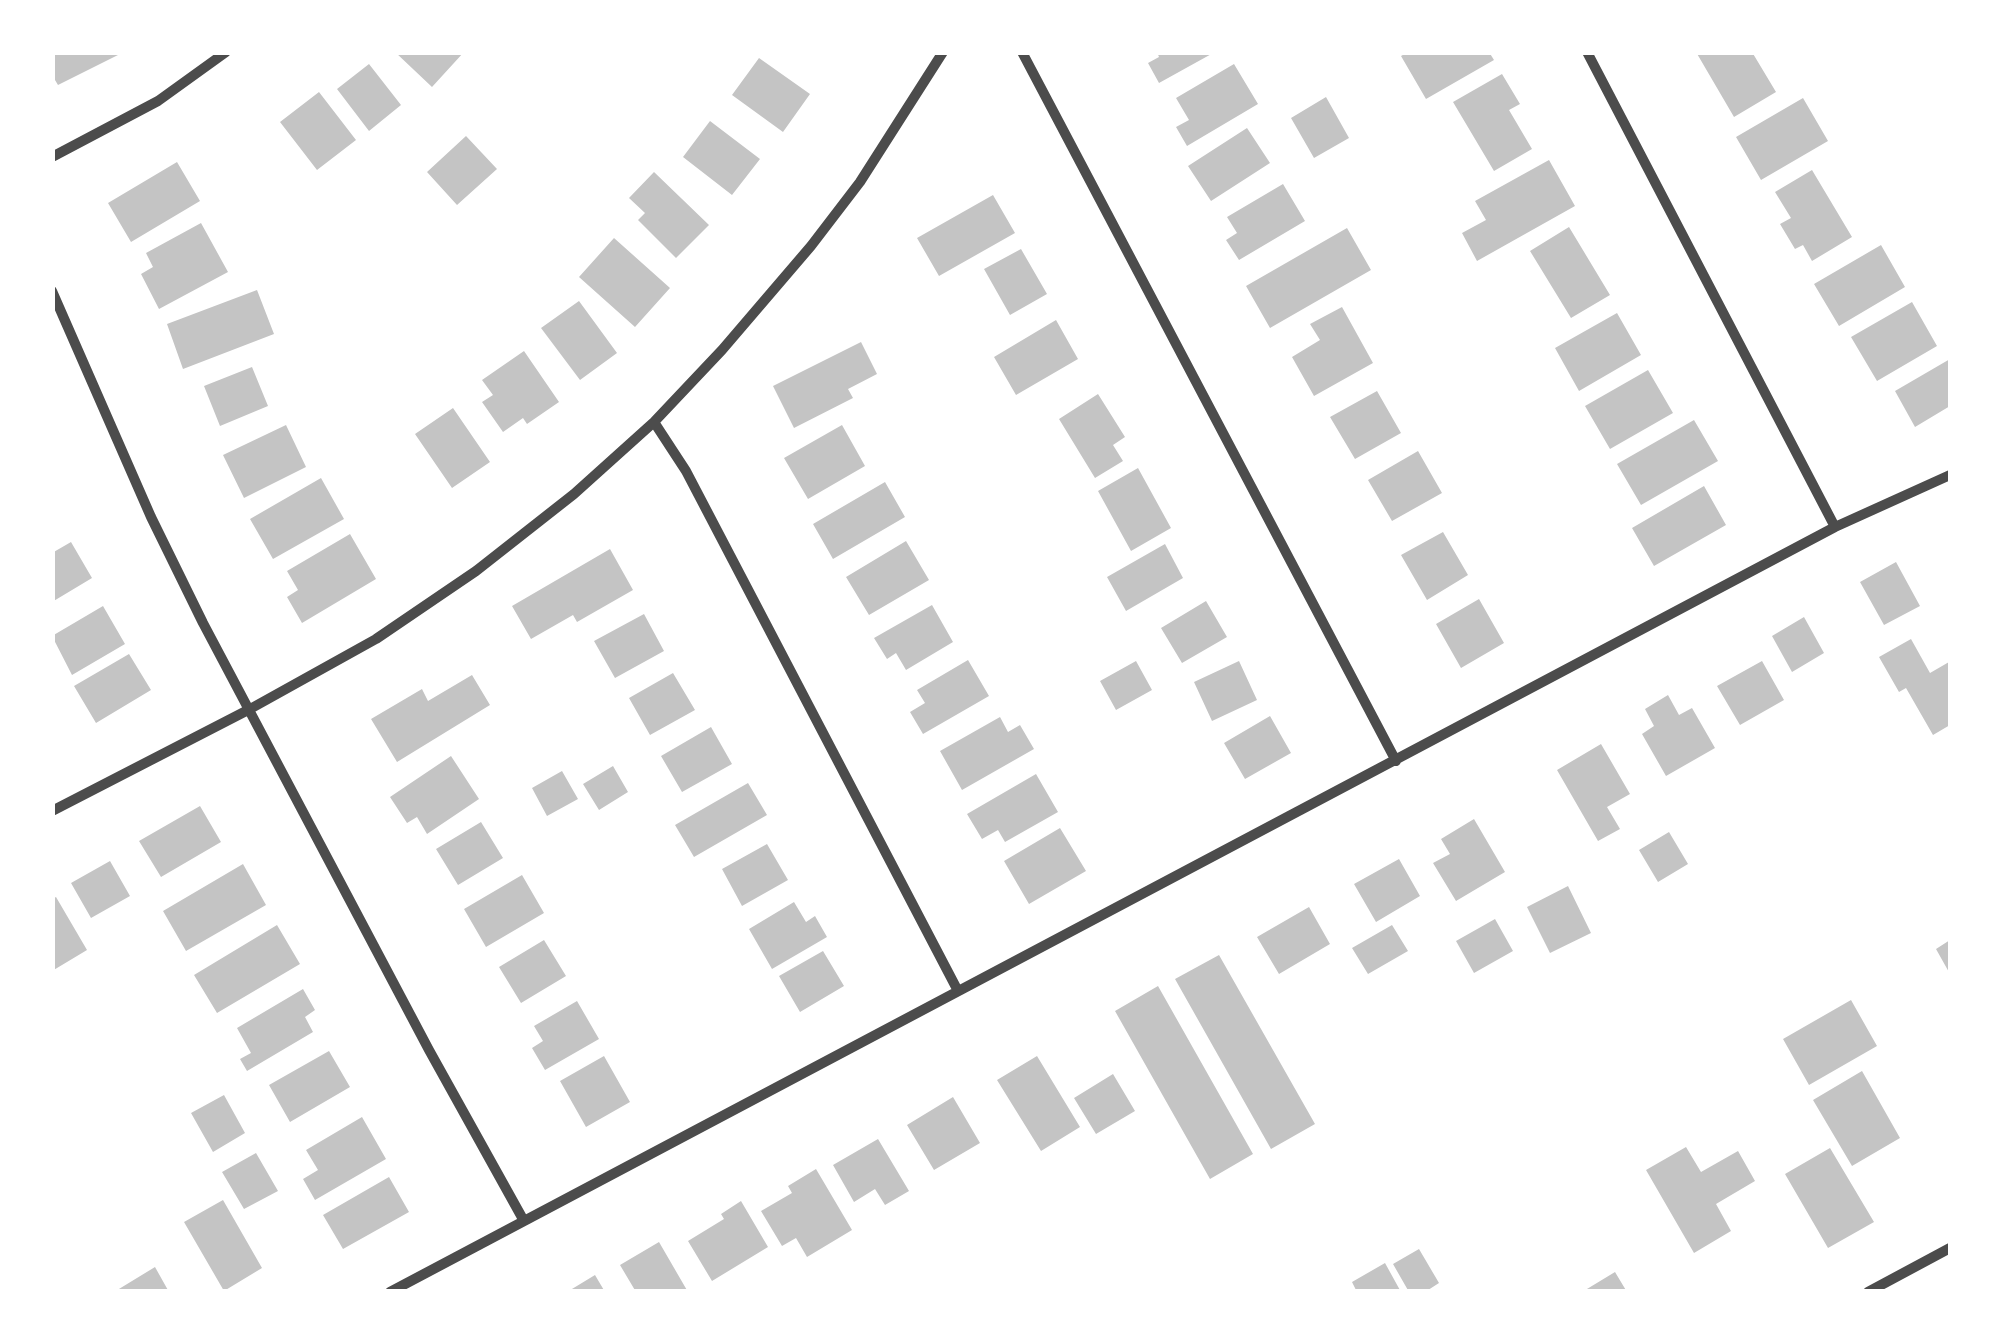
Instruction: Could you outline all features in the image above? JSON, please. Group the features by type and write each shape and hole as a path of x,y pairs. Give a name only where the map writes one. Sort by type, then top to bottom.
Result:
{"street":[{"path":"52,157 158,101 226,52"},
{"path":"52,811 376,639 476,571 574,494 654,422 811,246 860,182 944,52"},
{"path":"1022,52 1396,761"},
{"path":"1587,52 1834,527"},
{"path":"52,291 151,517 429,1050 524,1221"},
{"path":"654,422 686,471 958,991"},
{"path":"390,1292 1834,527 1949,478"},
{"path":"1868,1292 1950,1248"}],"building":[{"path":"52,52 124,52 58,85 52,75"},
{"path":"395,52 464,52 432,87"},
{"path":"1157,52 1215,52 1159,83 1148,63 1159,57"},
{"path":"1408,52 1489,52 1494,60 1426,99 1401,56"},
{"path":"1696,52 1752,52 1776,92 1734,117"},
{"path":"759,58 810,94 783,132 732,95"},
{"path":"369,64 401,105 369,131 337,89"},
{"path":"1234,64 1258,104 1187,146 1176,127 1189,120 1176,98"},
{"path":"1502,74 1520,104 1509,110 1532,149 1494,171 1453,102"},
{"path":"319,92 356,140 317,170 280,122"},
{"path":"1326,97 1349,138 1314,158 1291,118"},
{"path":"1803,98 1828,141 1761,180 1736,137"},
{"path":"710,121 760,159 732,195 683,157"},
{"path":"1247,128 1270,163 1211,201 1188,166"},
{"path":"466,136 497,169 457,205 427,172"},
{"path":"1549,160 1575,206 1477,261 1462,233 1486,220 1475,201"},
{"path":"177,162 200,201 131,242 108,203"},
{"path":"1812,170 1852,237 1812,261 1803,245 1795,249 1780,224 1791,218 1775,192"},
{"path":"654,172 709,225 676,258 638,220 645,213 629,198"},
{"path":"1283,184 1305,221 1239,260 1226,240 1237,233 1227,217"},
{"path":"993,195 1015,233 939,276 917,238"},
{"path":"201,223 228,272 159,309 141,274 153,267 146,253"},
{"path":"1569,227 1610,295 1571,318 1530,251"},
{"path":"1347,228 1371,270 1270,328 1246,286"},
{"path":"614,238 670,288 635,327 579,277"},
{"path":"1881,245 1905,287 1839,326 1814,284"},
{"path":"1021,249 1047,294 1010,315 984,269"},
{"path":"257,290 274,334 183,369 167,324"},
{"path":"579,301 617,353 580,380 541,328"},
{"path":"1912,302 1937,346 1877,381 1851,337"},
{"path":"1342,307 1373,363 1314,396 1292,357 1320,340 1310,324"},
{"path":"1617,313 1641,355 1579,391 1555,348"},
{"path":"1056,320 1078,359 1016,395 994,357"},
{"path":"861,342 877,374 848,389 853,398 794,428 773,386"},
{"path":"524,351 559,402 527,424 523,418 503,432 482,402 493,395 482,380"},
{"path":"1950,359 1950,406 1915,427 1895,391"},
{"path":"252,367 268,406 220,426 204,386"},
{"path":"1648,370 1673,413 1610,449 1585,406"},
{"path":"1377,391 1401,433 1355,459 1330,417"},
{"path":"1098,394 1125,437 1113,445 1123,461 1095,478 1059,419"},
{"path":"453,408 490,462 452,488 415,434"},
{"path":"1694,420 1718,461 1641,505 1617,464"},
{"path":"286,425 306,467 244,498 223,455"},
{"path":"842,425 865,466 808,499 784,458"},
{"path":"1418,451 1442,493 1392,521 1368,480"},
{"path":"1138,468 1171,528 1131,551 1098,491"},
{"path":"321,478 344,519 273,559 250,519"},
{"path":"885,482 905,517 833,559 813,524"},
{"path":"1704,486 1726,525 1654,566 1632,528"},
{"path":"1443,532 1468,575 1427,600 1401,555"},
{"path":"350,534 376,579 302,623 287,597 298,590 287,571"},
{"path":"906,541 929,580 869,615 846,577"},
{"path":"71,542 92,578 52,602 52,553"},
{"path":"1165,544 1183,578 1126,611 1107,577"},
{"path":"610,549 633,590 577,622 573,615 531,639 512,606"},
{"path":"1896,562 1920,606 1884,625 1860,582"},
{"path":"1479,599 1504,643 1461,668 1436,624"},
{"path":"1206,601 1227,637 1182,663 1161,628"},
{"path":"932,605 953,642 906,670 896,653 887,659 874,638"},
{"path":"103,606 125,644 72,675 52,636"},
{"path":"644,614 664,651 615,678 594,641"},
{"path":"1804,617 1824,653 1792,672 1772,636"},
{"path":"1911,639 1930,673 1950,664 1950,725 1933,735 1906,688 1899,692 1879,657"},
{"path":"129,654 151,690 96,723 74,686"},
{"path":"968,660 989,696 923,734 910,712 925,703 917,690"},
{"path":"1136,661 1152,690 1116,710 1100,681"},
{"path":"1239,661 1257,700 1212,721 1194,682"},
{"path":"1762,661 1784,700 1740,725 1717,686"},
{"path":"673,673 695,710 650,735 629,698"},
{"path":"472,675 490,705 397,762 371,719 422,689 428,701"},
{"path":"1668,695 1679,715 1692,708 1715,748 1666,776 1642,734 1654,726 1645,709"},
{"path":"1270,716 1291,753 1245,779 1224,743"},
{"path":"1000,717 1008,732 1020,725 1034,749 962,790 940,751"},
{"path":"711,727 732,764 682,792 661,756"},
{"path":"1601,744 1630,794 1607,807 1620,829 1598,841 1557,770"},
{"path":"451,756 479,799 427,834 417,817 407,823 390,797"},
{"path":"613,766 628,792 599,810 583,784"},
{"path":"562,771 578,799 547,816 532,788"},
{"path":"1036,774 1058,812 1005,842 998,830 982,839 967,814"},
{"path":"748,783 767,815 694,857 675,825"},
{"path":"200,806 221,842 161,877 139,841"},
{"path":"1474,819 1505,872 1456,901 1433,863 1450,854 1441,839"},
{"path":"481,822 503,858 458,885 436,849"},
{"path":"1060,828 1086,871 1029,904 1004,861"},
{"path":"1669,832 1688,864 1658,882 1639,850"},
{"path":"767,844 788,880 742,906 722,869"},
{"path":"1399,859 1420,896 1376,922 1354,884"},
{"path":"110,861 130,896 91,918 71,883"},
{"path":"243,864 266,905 186,951 163,911"},
{"path":"522,875 544,913 486,947 464,909"},
{"path":"1568,886 1591,933 1550,953 1527,907"},
{"path":"56,897 87,950 52,971 52,899"},
{"path":"794,902 806,922 815,916 827,937 772,969 749,929"},
{"path":"1309,907 1330,944 1279,974 1257,937"},
{"path":"1495,919 1513,951 1474,973 1456,941"},
{"path":"277,925 300,964 217,1013 194,975"},
{"path":"1392,925 1408,951 1368,974 1352,948"},
{"path":"544,940 566,976 521,1003 499,967"},
{"path":"1950,940 1950,974 1936,949"},
{"path":"823,951 844,986 800,1012 779,976"},
{"path":"1219,955 1315,1124 1271,1149 1175,979"},
{"path":"1158,986 1253,1154 1210,1179 1115,1011"},
{"path":"303,989 315,1010 305,1017 313,1032 247,1071 240,1059 251,1053 237,1028"},
{"path":"1851,1000 1877,1046 1809,1085 1783,1039"},
{"path":"577,1001 599,1039 545,1070 532,1048 543,1041 534,1026"},
{"path":"329,1051 350,1087 290,1122 269,1085"},
{"path":"604,1056 630,1102 586,1127 560,1081"},
{"path":"1037,1056 1080,1127 1041,1151 997,1080"},
{"path":"1862,1071 1900,1138 1852,1166 1813,1100"},
{"path":"1113,1074 1135,1111 1096,1134 1074,1098"},
{"path":"224,1095 245,1133 213,1152 191,1113"},
{"path":"953,1097 980,1143 934,1170 907,1125"},
{"path":"362,1117 386,1159 315,1200 303,1179 318,1170 306,1150"},
{"path":"878,1139 909,1191 885,1205 875,1189 854,1202 833,1165"},
{"path":"1686,1147 1701,1172 1738,1151 1755,1181 1716,1204 1731,1231 1694,1253 1646,1170"},
{"path":"1830,1148 1874,1222 1828,1248 1785,1174"},
{"path":"256,1153 278,1191 244,1209 222,1172"},
{"path":"816,1169 852,1230 807,1257 796,1238 782,1246 761,1211 792,1193 788,1186"},
{"path":"389,1177 409,1212 343,1249 323,1215"},
{"path":"223,1200 262,1268 224,1291 184,1222"},
{"path":"741,1201 768,1247 712,1281 688,1241 724,1219 721,1214"},
{"path":"659,1242 688,1292 636,1292 620,1265"},
{"path":"1419,1249 1439,1283 1425,1292 1409,1292 1393,1264"},
{"path":"1385,1263 1401,1292 1357,1292 1352,1282"},
{"path":"155,1267 169,1292 114,1292"},
{"path":"1615,1272 1627,1292 1582,1292"},
{"path":"595,1275 605,1292 567,1292"}]}
